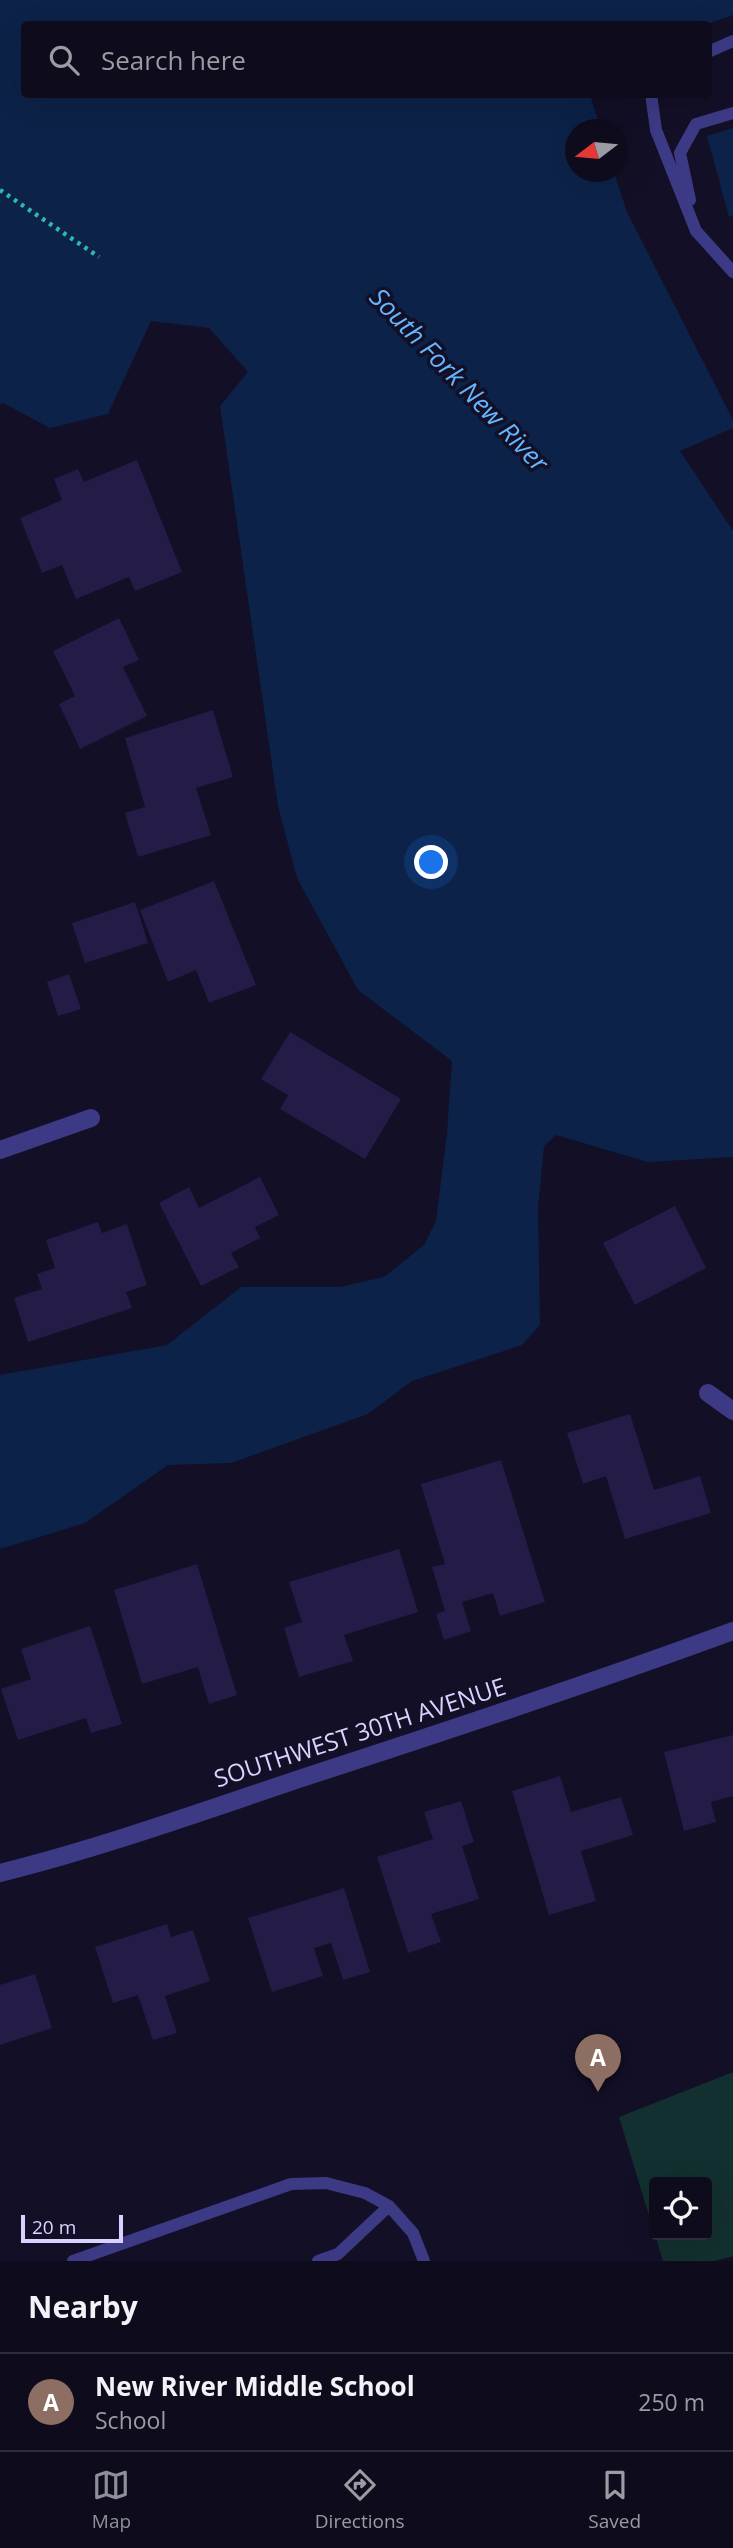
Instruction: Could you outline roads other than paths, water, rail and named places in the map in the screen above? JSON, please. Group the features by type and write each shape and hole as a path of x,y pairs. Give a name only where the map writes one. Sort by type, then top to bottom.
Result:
{"street":[{"path":"0,1150 92,1118"},
{"path":"708,1393 733,1411"},
{"name":"SOUTHWEST 30TH AVENUE","path":"0,1873 51,1860 314,1774 733,1631"}],"lane":[{"path":"712,51 733,41"},
{"path":"651,98 656,130 696,231 733,272"},
{"path":"696,231 680,153 696,124 733,113"},
{"path":"73,2261 291,2184 326,2183 365,2193 389,2206 414,2233 424,2261"},
{"path":"318,2261 338,2254 389,2206"}],"water":[{"name":"South Fork New River","path":"0,0 733,0 733,15 712,22 21,21 21,98 591,98 598,119 565,119 565,182 617,182 627,212 733,420 733,428 680,451 733,531 733,1157 648,1162 556,1135 544,1146 538,1208 540,1325 522,1345 412,1381 368,1414 231,1463 168,1465 85,1523 0,1549 0,1375 167,1345 241,1287 340,1287 384,1277 424,1245 436,1221 447,1133 452,1061 358,990 297,878 278,806 220,406 248,372 209,328 151,321 108,414 50,428 3,403 0,404"},
{"path":"733,128 733,215 729,217 707,136"}],"place":[{"name":"New River Middle School","path":"598,2092"}]}
